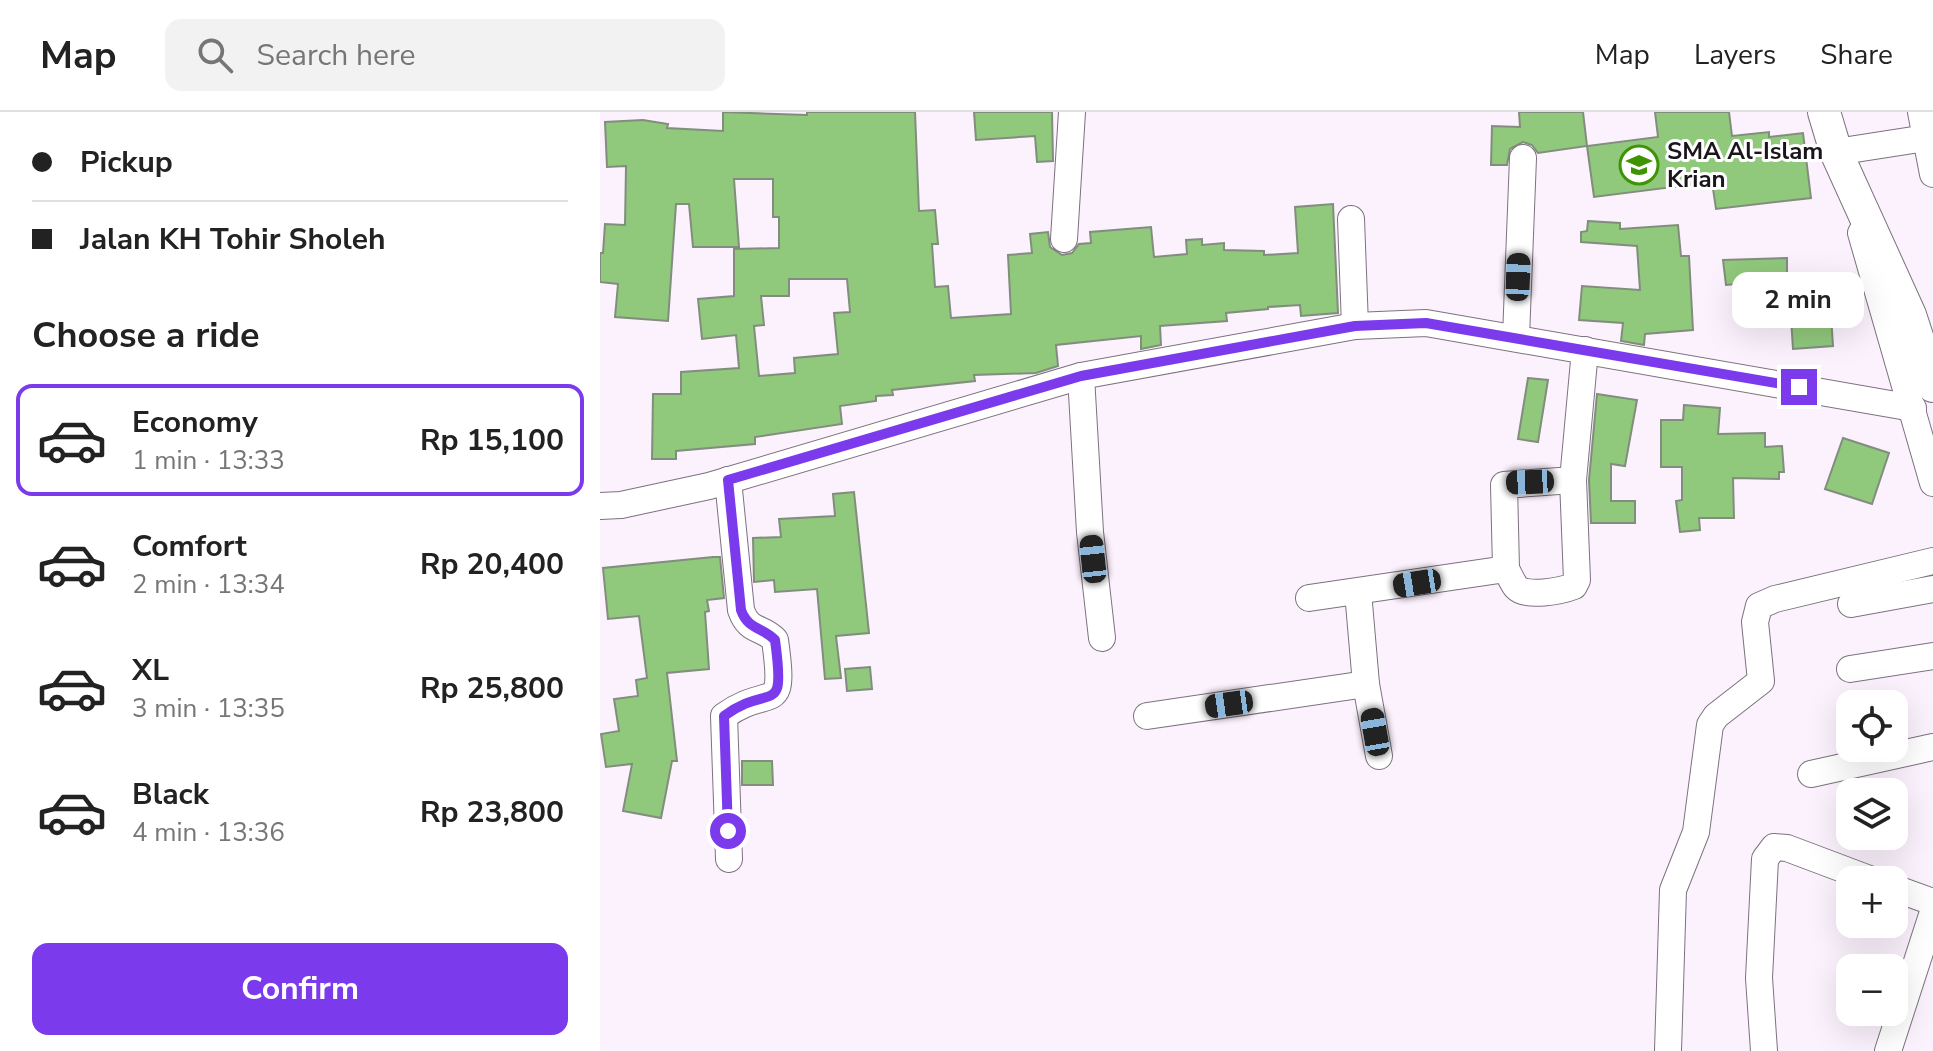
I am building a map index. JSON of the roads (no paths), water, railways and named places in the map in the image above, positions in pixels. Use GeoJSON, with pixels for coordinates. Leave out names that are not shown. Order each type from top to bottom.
{"type":"FeatureCollection","features":[{"type":"Feature","properties":{"kind":"main road"},"geometry":{"type":"LineString","coordinates":[[1824,112],[1910,315],[1923,397]]}},
{"type":"Feature","properties":{"kind":"street"},"geometry":{"type":"LineString","coordinates":[[1064,239],[1072,112]]}},
{"type":"Feature","properties":{"kind":"street"},"geometry":{"type":"LineString","coordinates":[[1921,112],[1919,139],[1933,174]]}},
{"type":"Feature","properties":{"kind":"street"},"geometry":{"type":"LineString","coordinates":[[1842,151],[1919,139]]}},
{"type":"Feature","properties":{"kind":"street"},"geometry":{"type":"LineString","coordinates":[[1516,337],[1523,158]]}},
{"type":"Feature","properties":{"kind":"street"},"geometry":{"type":"LineString","coordinates":[[1351,219],[1355,326]]}},
{"type":"Feature","properties":{"kind":"street"},"geometry":{"type":"LineString","coordinates":[[600,506],[621,505],[728,480],[1081,376],[1355,326],[1426,323],[1585,350],[1923,397],[1933,483]]}},
{"type":"Feature","properties":{"kind":"street"},"geometry":{"type":"LineString","coordinates":[[1573,480],[1504,485],[1506,569],[1516,588],[1524,592],[1565,590],[1574,586],[1577,580],[1573,480],[1585,350]]}},
{"type":"Feature","properties":{"kind":"street"},"geometry":{"type":"LineString","coordinates":[[1081,376],[1090,532],[1102,638]]}},
{"type":"Feature","properties":{"kind":"street"},"geometry":{"type":"LineString","coordinates":[[728,480],[741,610],[752,628],[775,640],[781,683],[774,694],[724,716],[729,859]]}},
{"type":"Feature","properties":{"kind":"street"},"geometry":{"type":"LineString","coordinates":[[1668,1051],[1673,890],[1697,824],[1710,725],[1716,716],[1761,681],[1755,622],[1759,606],[1775,599],[1933,561]]}},
{"type":"Feature","properties":{"kind":"street"},"geometry":{"type":"LineString","coordinates":[[1309,598],[1506,569]]}},
{"type":"Feature","properties":{"kind":"street"},"geometry":{"type":"LineString","coordinates":[[1851,604],[1933,589]]}},
{"type":"Feature","properties":{"kind":"street"},"geometry":{"type":"LineString","coordinates":[[1358,592],[1366,684],[1379,756]]}},
{"type":"Feature","properties":{"kind":"street"},"geometry":{"type":"LineString","coordinates":[[1850,669],[1933,656]]}},
{"type":"Feature","properties":{"kind":"street"},"geometry":{"type":"LineString","coordinates":[[1147,716],[1366,684]]}},
{"type":"Feature","properties":{"kind":"street"},"geometry":{"type":"LineString","coordinates":[[1811,774],[1933,747]]}},
{"type":"Feature","properties":{"kind":"street"},"geometry":{"type":"LineString","coordinates":[[1764,1051],[1759,978],[1765,859],[1774,847],[1787,848],[1836,866]]}},
{"type":"Feature","properties":{"kind":"street"},"geometry":{"type":"LineString","coordinates":[[1908,893],[1933,902]]}},
{"type":"Feature","properties":{"kind":"street"},"geometry":{"type":"LineString","coordinates":[[1888,1051],[1922,980],[1933,912]]}},
{"type":"Feature","properties":{"kind":"place","name":"SMA Al-Islam Krian"},"geometry":{"type":"Point","coordinates":[1639,165]}}]}
